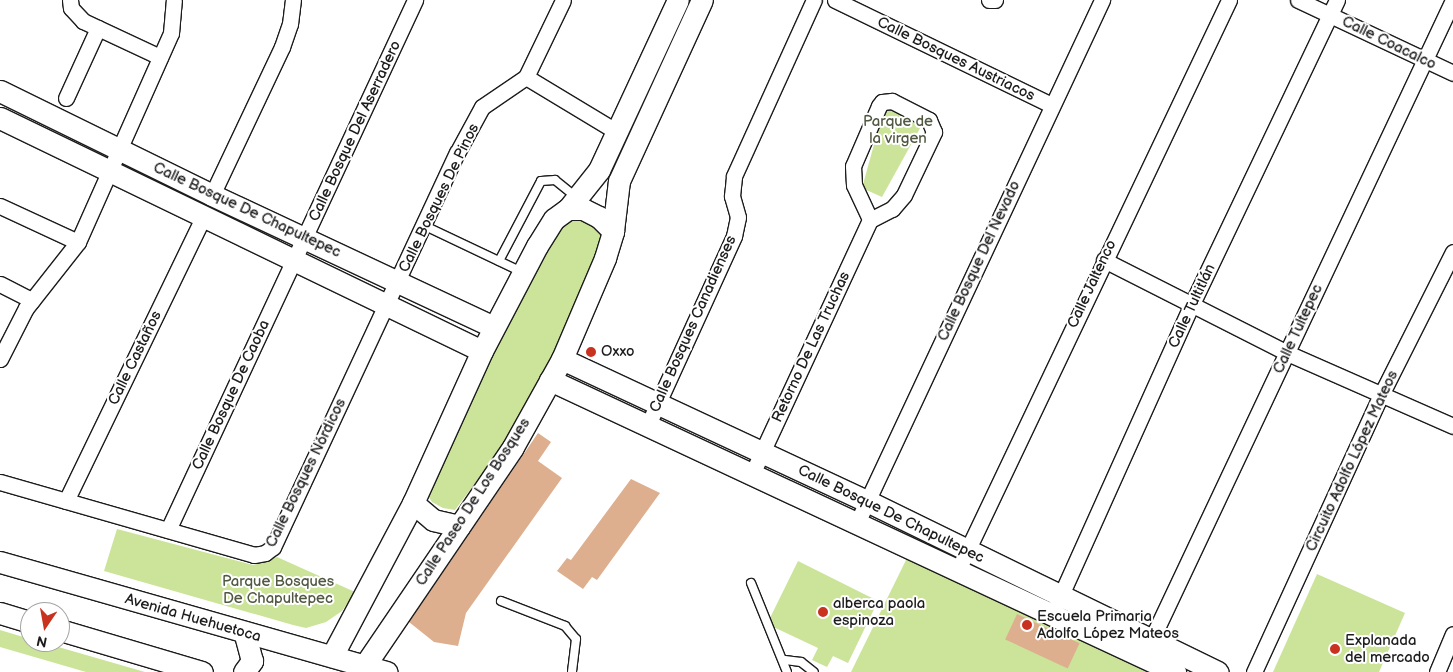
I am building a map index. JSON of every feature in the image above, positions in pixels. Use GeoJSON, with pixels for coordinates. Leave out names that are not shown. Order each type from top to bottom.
{"type":"FeatureCollection","features":[{"type":"Feature","properties":{"kind":"street"},"geometry":{"type":"LineString","coordinates":[[0,359],[32,300],[78,242],[171,33],[174,0]]}},
{"type":"Feature","properties":{"kind":"street"},"geometry":{"type":"LineString","coordinates":[[212,195],[282,47],[290,24],[293,0]]}},
{"type":"Feature","properties":{"kind":"street","name":"Calle Bosques De Pinos"},"geometry":{"type":"LineString","coordinates":[[386,305],[482,108],[526,77],[563,0]]}},
{"type":"Feature","properties":{"kind":"street"},"geometry":{"type":"LineString","coordinates":[[332,656],[413,503],[494,327],[554,219],[572,203],[599,170],[678,0]]}},
{"type":"Feature","properties":{"kind":"street","name":"Calle Paseo De Los Bosques"},"geometry":{"type":"LineString","coordinates":[[365,665],[513,447],[562,359],[613,231],[620,181],[702,0]]}},
{"type":"Feature","properties":{"kind":"street","name":"Calle Bosques Canadienses"},"geometry":{"type":"LineString","coordinates":[[648,425],[734,236],[738,217],[732,196],[734,176],[814,0]]}},
{"type":"Feature","properties":{"kind":"street","name":"Calle Bosques Austriacos"},"geometry":{"type":"LineString","coordinates":[[835,0],[1051,105]]}},
{"type":"Feature","properties":{"kind":"street"},"geometry":{"type":"LineString","coordinates":[[989,0],[995,0]]}},
{"type":"Feature","properties":{"kind":"street","name":"Calle Bosque Del Nevado"},"geometry":{"type":"LineString","coordinates":[[857,522],[1051,105],[1102,0]]}},
{"type":"Feature","properties":{"kind":"street","name":"Calle Jaltenco"},"geometry":{"type":"LineString","coordinates":[[958,570],[1229,0]]}},
{"type":"Feature","properties":{"kind":"street","name":"Calle Coacalco"},"geometry":{"type":"LineString","coordinates":[[1298,0],[1453,73]]}},
{"type":"Feature","properties":{"kind":"street","name":"Calle Tultitlán"},"geometry":{"type":"LineString","coordinates":[[1052,614],[1062,596],[1191,306],[1337,0]]}},
{"type":"Feature","properties":{"kind":"street","name":"Calle Tultepec"},"geometry":{"type":"LineString","coordinates":[[1147,649],[1453,0]]}},
{"type":"Feature","properties":{"kind":"street","name":"Calle Bosque Del Aserradero"},"geometry":{"type":"LineString","coordinates":[[294,260],[418,1]]}},
{"type":"Feature","properties":{"kind":"street"},"geometry":{"type":"LineString","coordinates":[[70,4],[82,21],[160,57]]}},
{"type":"Feature","properties":{"kind":"street"},"geometry":{"type":"LineString","coordinates":[[66,98],[98,28]]}},
{"type":"Feature","properties":{"kind":"street"},"geometry":{"type":"LineString","coordinates":[[526,77],[617,132]]}},
{"type":"Feature","properties":{"kind":"street","name":"Calle Bosque De Chapultepec"},"geometry":{"type":"LineString","coordinates":[[0,91],[212,195],[305,236],[494,327]]}},
{"type":"Feature","properties":{"kind":"street"},"geometry":{"type":"LineString","coordinates":[[892,101],[929,120],[934,132],[904,195],[892,210],[870,220],[854,185],[853,166],[879,106],[892,101]]}},
{"type":"Feature","properties":{"kind":"street","name":"Calle Bosque De Chapultepec"},"geometry":{"type":"LineString","coordinates":[[0,118],[482,351]]}},
{"type":"Feature","properties":{"kind":"street"},"geometry":{"type":"LineString","coordinates":[[572,203],[599,217],[613,231]]}},
{"type":"Feature","properties":{"kind":"street"},"geometry":{"type":"LineString","coordinates":[[0,206],[78,242]]}},
{"type":"Feature","properties":{"kind":"street","name":"Calle Castaños"},"geometry":{"type":"LineString","coordinates":[[66,501],[204,215]]}},
{"type":"Feature","properties":{"kind":"street","name":"Retorno De Las Truchas"},"geometry":{"type":"LineString","coordinates":[[752,474],[870,220]]}},
{"type":"Feature","properties":{"kind":"street","name":"Circuito Adolfo López Mateos"},"geometry":{"type":"LineString","coordinates":[[1254,672],[1381,395],[1453,252]]}},
{"type":"Feature","properties":{"kind":"street","name":"Calle Bosque De Caoba"},"geometry":{"type":"LineString","coordinates":[[168,530],[294,260]]}},
{"type":"Feature","properties":{"kind":"street"},"geometry":{"type":"LineString","coordinates":[[1104,260],[1191,306],[1287,353],[1453,426]]}},
{"type":"Feature","properties":{"kind":"street"},"geometry":{"type":"LineString","coordinates":[[0,284],[32,300]]}},
{"type":"Feature","properties":{"kind":"street","name":"Calle Bosques Nórdicos"},"geometry":{"type":"LineString","coordinates":[[0,482],[254,555],[265,553],[273,546],[386,305]]}},
{"type":"Feature","properties":{"kind":"street","name":"Calle Bosque De Chapultepec"},"geometry":{"type":"LineString","coordinates":[[562,359],[868,501],[1062,596],[1147,649],[1175,672]]}},
{"type":"Feature","properties":{"kind":"street","name":"Calle Bosque De Chapultepec"},"geometry":{"type":"LineString","coordinates":[[550,380],[1052,614],[1147,649],[1218,672]]}},
{"type":"Feature","properties":{"kind":"street"},"geometry":{"type":"LineString","coordinates":[[413,503],[433,520],[459,526]]}},
{"type":"Feature","properties":{"kind":"street","name":"Avenida Huehuetoca"},"geometry":{"type":"LineString","coordinates":[[0,562],[387,672]]}},
{"type":"Feature","properties":{"kind":"street"},"geometry":{"type":"LineString","coordinates":[[0,613],[20,619]]}},
{"type":"Feature","properties":{"kind":"street"},"geometry":{"type":"LineString","coordinates":[[244,632],[252,661],[244,672]]}},
{"type":"Feature","properties":{"kind":"street"},"geometry":{"type":"LineString","coordinates":[[70,633],[202,672]]}},
{"type":"Feature","properties":{"kind":"street"},"geometry":{"type":"LineString","coordinates":[[1437,672],[1453,634]]}},
{"type":"Feature","properties":{"kind":"lane"},"geometry":{"type":"LineString","coordinates":[[498,261],[541,181],[555,180],[572,203]]}},
{"type":"Feature","properties":{"kind":"lane"},"geometry":{"type":"LineString","coordinates":[[424,226],[525,273]]}},
{"type":"Feature","properties":{"kind":"lane"},"geometry":{"type":"LineString","coordinates":[[751,582],[770,635],[785,660],[787,672]]}},
{"type":"Feature","properties":{"kind":"lane"},"geometry":{"type":"LineString","coordinates":[[501,601],[565,626],[576,639],[572,672]]}},
{"type":"Feature","properties":{"kind":"lane"},"geometry":{"type":"LineString","coordinates":[[785,660],[801,662],[814,672]]}},
{"type":"Feature","properties":{"kind":"green space","name":"Parque de la virgen"},"geometry":{"type":"Polygon","coordinates":[[[886,101],[924,121],[882,197],[862,188],[886,101]]]}},
{"type":"Feature","properties":{"kind":"green space"},"geometry":{"type":"Polygon","coordinates":[[[579,215],[613,241],[506,442],[455,510],[443,508],[432,502],[423,488],[562,218],[579,215]]]}},
{"type":"Feature","properties":{"kind":"green space","name":"Parque Bosques De Chapultepec"},"geometry":{"type":"Polygon","coordinates":[[[117,529],[253,565],[277,557],[355,592],[342,611],[326,622],[306,628],[293,625],[104,571],[117,529]]]}},
{"type":"Feature","properties":{"kind":"green space"},"geometry":{"type":"Polygon","coordinates":[[[907,558],[1165,672],[851,672],[907,558]]]}},
{"type":"Feature","properties":{"kind":"green space","name":"alberca paola espinoza"},"geometry":{"type":"Polygon","coordinates":[[[798,561],[878,601],[848,663],[833,656],[827,667],[812,660],[818,648],[767,624],[798,561]]]}},
{"type":"Feature","properties":{"kind":"green space"},"geometry":{"type":"Polygon","coordinates":[[[1317,574],[1405,613],[1379,672],[1273,672],[1317,574]]]}},
{"type":"Feature","properties":{"kind":"green space"},"geometry":{"type":"Polygon","coordinates":[[[0,630],[20,636],[20,652],[70,652],[70,650],[145,672],[86,672],[0,647],[0,630]]]}},
{"type":"Feature","properties":{"kind":"building"},"geometry":{"type":"Polygon","coordinates":[[[538,433],[551,442],[538,461],[562,478],[466,613],[458,646],[434,642],[409,622],[538,433]]]}},
{"type":"Feature","properties":{"kind":"building"},"geometry":{"type":"Polygon","coordinates":[[[631,479],[660,493],[597,580],[592,577],[583,589],[557,571],[567,558],[571,560],[631,479]]]}},
{"type":"Feature","properties":{"kind":"building"},"geometry":{"type":"Polygon","coordinates":[[[1017,614],[1080,643],[1068,669],[1005,639],[1017,614]]]}},
{"type":"Feature","properties":{"kind":"place","name":"Oxxo"},"geometry":{"type":"Point","coordinates":[591,352]}},
{"type":"Feature","properties":{"kind":"place","name":"alberca paola espinoza"},"geometry":{"type":"Point","coordinates":[823,612]}},
{"type":"Feature","properties":{"kind":"place","name":"Escuela Primaria Adolfo López Mateos"},"geometry":{"type":"Point","coordinates":[1027,625]}},
{"type":"Feature","properties":{"kind":"place","name":"Explanada del mercado"},"geometry":{"type":"Point","coordinates":[1335,649]}}]}
